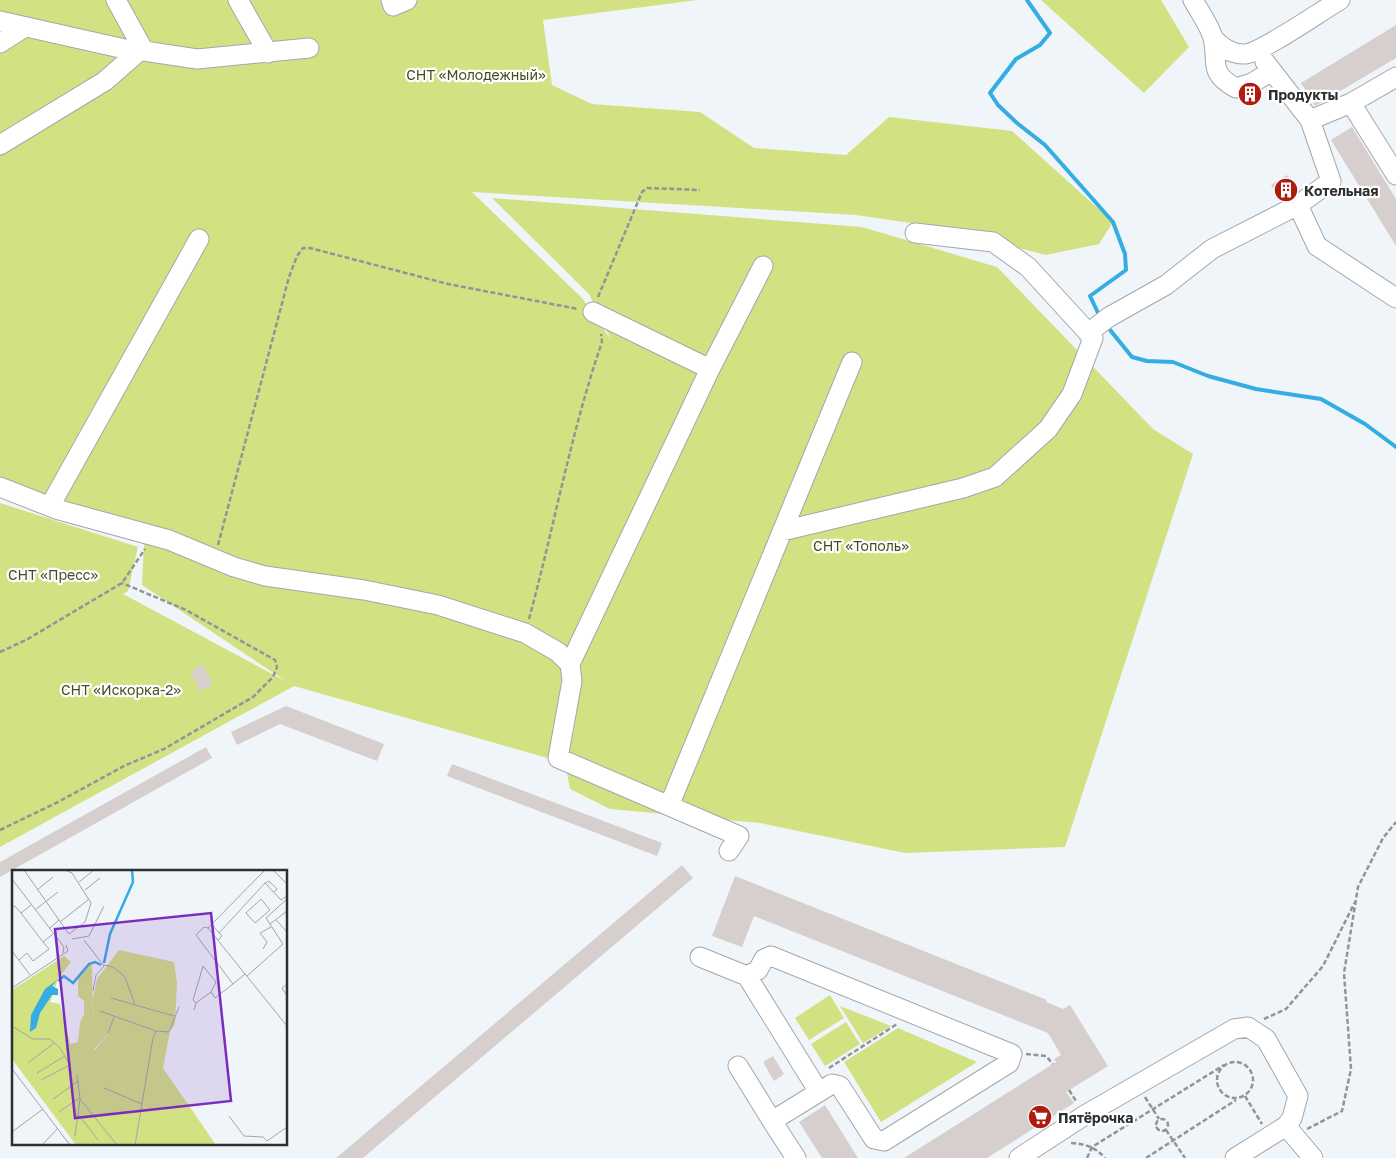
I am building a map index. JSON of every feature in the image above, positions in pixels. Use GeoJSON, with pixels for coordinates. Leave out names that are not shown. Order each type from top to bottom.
{"type":"FeatureCollection","features":[{"type":"Feature","properties":{"kind":"street"},"geometry":{"type":"LineString","coordinates":[[116,0],[141,52]]}},
{"type":"Feature","properties":{"kind":"street"},"geometry":{"type":"LineString","coordinates":[[238,0],[268,53]]}},
{"type":"Feature","properties":{"kind":"street"},"geometry":{"type":"LineString","coordinates":[[391,0],[393,6],[407,0]]}},
{"type":"Feature","properties":{"kind":"street"},"geometry":{"type":"LineString","coordinates":[[1193,0],[1213,38],[1223,48],[1235,53],[1256,51],[1340,0]]}},
{"type":"Feature","properties":{"kind":"street"},"geometry":{"type":"LineString","coordinates":[[0,21],[141,52],[197,59],[309,48]]}},
{"type":"Feature","properties":{"kind":"street"},"geometry":{"type":"LineString","coordinates":[[0,42],[25,27]]}},
{"type":"Feature","properties":{"kind":"street"},"geometry":{"type":"LineString","coordinates":[[1213,38],[1214,62],[1223,81],[1236,88],[1252,83],[1272,71]]}},
{"type":"Feature","properties":{"kind":"street"},"geometry":{"type":"LineString","coordinates":[[782,531],[962,488],[995,476],[1048,430],[1072,394],[1098,326],[1166,284],[1212,249],[1298,204],[1331,181],[1310,120],[1256,51]]}},
{"type":"Feature","properties":{"kind":"street"},"geometry":{"type":"LineString","coordinates":[[0,145],[104,81],[141,52]]}},
{"type":"Feature","properties":{"kind":"street"},"geometry":{"type":"LineString","coordinates":[[1310,120],[1351,103],[1396,77]]}},
{"type":"Feature","properties":{"kind":"street"},"geometry":{"type":"LineString","coordinates":[[1351,103],[1396,175]]}},
{"type":"Feature","properties":{"kind":"street"},"geometry":{"type":"LineString","coordinates":[[1298,204],[1317,246],[1396,298]]}},
{"type":"Feature","properties":{"kind":"street"},"geometry":{"type":"LineString","coordinates":[[915,233],[993,242],[1028,267],[1098,326]]}},
{"type":"Feature","properties":{"kind":"street"},"geometry":{"type":"LineString","coordinates":[[50,506],[198,239]]}},
{"type":"Feature","properties":{"kind":"street"},"geometry":{"type":"LineString","coordinates":[[729,851],[739,836],[558,758],[572,681],[570,664],[710,369],[763,266]]}},
{"type":"Feature","properties":{"kind":"street"},"geometry":{"type":"LineString","coordinates":[[593,312],[710,369]]}},
{"type":"Feature","properties":{"kind":"street"},"geometry":{"type":"LineString","coordinates":[[669,806],[852,362]]}},
{"type":"Feature","properties":{"kind":"street"},"geometry":{"type":"LineString","coordinates":[[0,487],[50,506],[154,536],[265,576],[364,590],[438,605],[525,632],[558,652],[570,664]]}},
{"type":"Feature","properties":{"kind":"street"},"geometry":{"type":"LineString","coordinates":[[747,976],[758,970],[767,956],[771,956],[1012,1054],[1009,1063],[884,1141],[874,1139],[840,1086],[832,1084],[815,1086],[772,1121]]}},
{"type":"Feature","properties":{"kind":"street"},"geometry":{"type":"LineString","coordinates":[[700,958],[747,976],[815,1086]]}},
{"type":"Feature","properties":{"kind":"street"},"geometry":{"type":"LineString","coordinates":[[1019,1158],[1085,1115],[1238,1027],[1248,1027],[1266,1039],[1298,1096],[1297,1108],[1292,1118],[1290,1131],[1308,1156]]}},
{"type":"Feature","properties":{"kind":"street"},"geometry":{"type":"LineString","coordinates":[[738,1066],[796,1158]]}},
{"type":"Feature","properties":{"kind":"street"},"geometry":{"type":"LineString","coordinates":[[1235,1158],[1270,1136],[1290,1131]]}},
{"type":"Feature","properties":{"kind":"path"},"geometry":{"type":"LineString","coordinates":[[593,312],[642,192],[647,188],[658,187],[700,190]]}},
{"type":"Feature","properties":{"kind":"path"},"geometry":{"type":"LineString","coordinates":[[215,559],[289,277],[297,256],[303,248],[310,248],[448,284],[593,312],[600,324],[602,342],[586,390],[552,536],[525,632]]}},
{"type":"Feature","properties":{"kind":"path"},"geometry":{"type":"LineString","coordinates":[[0,652],[26,640],[122,583],[154,536]]}},
{"type":"Feature","properties":{"kind":"path"},"geometry":{"type":"LineString","coordinates":[[0,830],[58,802],[124,766],[164,749],[253,697],[273,677],[276,667],[275,660],[186,610],[122,583]]}},
{"type":"Feature","properties":{"kind":"path"},"geometry":{"type":"LineString","coordinates":[[1290,1131],[1342,1111],[1351,1069],[1344,973],[1358,887],[1383,838],[1396,822]]}},
{"type":"Feature","properties":{"kind":"path"},"geometry":{"type":"LineString","coordinates":[[1259,1021],[1286,1009],[1323,966],[1356,898]]}},
{"type":"Feature","properties":{"kind":"path"},"geometry":{"type":"LineString","coordinates":[[815,1086],[896,1026],[905,1009]]}},
{"type":"Feature","properties":{"kind":"path"},"geometry":{"type":"LineString","coordinates":[[1012,1054],[1046,1056],[1053,1064]]}},
{"type":"Feature","properties":{"kind":"path"},"geometry":{"type":"LineString","coordinates":[[1087,1158],[1092,1147],[1224,1066],[1236,1062],[1242,1063],[1251,1071],[1252,1089],[1245,1096],[1237,1099],[1146,1158]]}},
{"type":"Feature","properties":{"kind":"path"},"geometry":{"type":"LineString","coordinates":[[1224,1066],[1217,1075],[1218,1087],[1226,1096],[1237,1099]]}},
{"type":"Feature","properties":{"kind":"path"},"geometry":{"type":"LineString","coordinates":[[1138,1085],[1159,1119],[1168,1122],[1166,1130]]}},
{"type":"Feature","properties":{"kind":"path"},"geometry":{"type":"LineString","coordinates":[[1245,1096],[1270,1136]]}},
{"type":"Feature","properties":{"kind":"path"},"geometry":{"type":"LineString","coordinates":[[1159,1119],[1157,1128],[1166,1130],[1185,1158]]}},
{"type":"Feature","properties":{"kind":"path"},"geometry":{"type":"LineString","coordinates":[[1065,1144],[1084,1144],[1092,1147],[1105,1158]]}},
{"type":"Feature","properties":{"kind":"green space"},"geometry":{"type":"Polygon","coordinates":[[[0,0],[697,0],[543,20],[552,85],[592,104],[700,112],[754,148],[846,155],[889,117],[1012,131],[1113,222],[1099,244],[1046,255],[938,227],[856,215],[472,192],[583,299],[611,340],[589,294],[492,198],[862,227],[997,267],[1153,429],[1193,454],[1065,847],[905,853],[760,823],[610,809],[570,789],[565,763],[294,686],[0,847],[0,503],[138,547],[128,591],[123,594],[287,682],[142,585],[144,544],[0,496],[0,0]]]}},
{"type":"Feature","properties":{"kind":"green space"},"geometry":{"type":"Polygon","coordinates":[[[1041,0],[1161,0],[1189,47],[1144,93],[1041,0]]]}},
{"type":"Feature","properties":{"kind":"green space"},"geometry":{"type":"Polygon","coordinates":[[[830,995],[844,1018],[809,1040],[795,1018],[830,995]]]}},
{"type":"Feature","properties":{"kind":"green space"},"geometry":{"type":"Polygon","coordinates":[[[840,1006],[891,1026],[863,1043],[840,1006]]]}},
{"type":"Feature","properties":{"kind":"green space"},"geometry":{"type":"Polygon","coordinates":[[[846,1022],[860,1044],[825,1066],[811,1044],[846,1022]]]}},
{"type":"Feature","properties":{"kind":"green space"},"geometry":{"type":"Polygon","coordinates":[[[898,1028],[977,1062],[881,1122],[844,1062],[898,1028]]]}},
{"type":"Feature","properties":{"kind":"building"},"geometry":{"type":"Polygon","coordinates":[[[1396,25],[1396,58],[1315,106],[1301,83],[1396,25]]]}},
{"type":"Feature","properties":{"kind":"building"},"geometry":{"type":"Polygon","coordinates":[[[1352,127],[1396,199],[1396,246],[1331,140],[1352,127]]]}},
{"type":"Feature","properties":{"kind":"building","name":"Котельная"},"geometry":{"type":"Polygon","coordinates":[[[1287,175],[1298,191],[1283,200],[1271,185],[1287,175]]]}},
{"type":"Feature","properties":{"kind":"building"},"geometry":{"type":"Polygon","coordinates":[[[203,665],[213,685],[200,691],[190,671],[203,665]]]}},
{"type":"Feature","properties":{"kind":"building"},"geometry":{"type":"Polygon","coordinates":[[[286,706],[384,744],[377,761],[280,724],[237,745],[231,732],[286,706]]]}},
{"type":"Feature","properties":{"kind":"building"},"geometry":{"type":"Polygon","coordinates":[[[206,747],[212,758],[0,877],[0,862],[206,747]]]}},
{"type":"Feature","properties":{"kind":"building"},"geometry":{"type":"Polygon","coordinates":[[[452,764],[662,843],[657,856],[447,776],[452,764]]]}},
{"type":"Feature","properties":{"kind":"building"},"geometry":{"type":"Polygon","coordinates":[[[682,865],[693,878],[363,1158],[336,1158],[682,865]]]}},
{"type":"Feature","properties":{"kind":"building"},"geometry":{"type":"Polygon","coordinates":[[[735,876],[1047,1000],[1046,1002],[1063,1009],[1070,1005],[1108,1066],[1066,1092],[1074,1103],[987,1158],[904,1158],[1056,1062],[1054,1059],[1061,1055],[1048,1033],[754,916],[742,947],[712,936],[735,876]]]}},
{"type":"Feature","properties":{"kind":"building"},"geometry":{"type":"Polygon","coordinates":[[[773,1056],[784,1074],[774,1081],[763,1062],[773,1056]]]}},
{"type":"Feature","properties":{"kind":"building"},"geometry":{"type":"Polygon","coordinates":[[[825,1105],[858,1158],[822,1158],[799,1122],[825,1105]]]}},
{"type":"Feature","properties":{"kind":"waterway"},"geometry":{"type":"LineString","coordinates":[[1027,0],[1050,33],[1040,45],[1016,59],[990,93],[998,105],[1017,123],[1045,145],[1113,222],[1125,254],[1126,270],[1090,296],[1100,317]]}},
{"type":"Feature","properties":{"kind":"waterway"},"geometry":{"type":"LineString","coordinates":[[1106,325],[1132,357],[1147,361],[1173,362],[1208,376],[1256,389],[1321,399],[1365,424],[1396,447]]}},
{"type":"Feature","properties":{"kind":"place","name":"Продукты"},"geometry":{"type":"Point","coordinates":[1250,94]}},
{"type":"Feature","properties":{"kind":"place","name":"Котельная"},"geometry":{"type":"Point","coordinates":[1286,190]}},
{"type":"Feature","properties":{"kind":"place","name":"Пятёрочка"},"geometry":{"type":"Point","coordinates":[1040,1117]}},
{"type":"Feature","properties":{"kind":"park label","name":"СНТ «Молодежный»"},"geometry":{"type":"Point","coordinates":[476,74]}},
{"type":"Feature","properties":{"kind":"park label","name":"СНТ «Тополь»"},"geometry":{"type":"Point","coordinates":[861,545]}},
{"type":"Feature","properties":{"kind":"park label","name":"СНТ «Пресс»"},"geometry":{"type":"Point","coordinates":[53,574]}},
{"type":"Feature","properties":{"kind":"park label","name":"СНТ «Искорка-2»"},"geometry":{"type":"Point","coordinates":[121,689]}}]}
